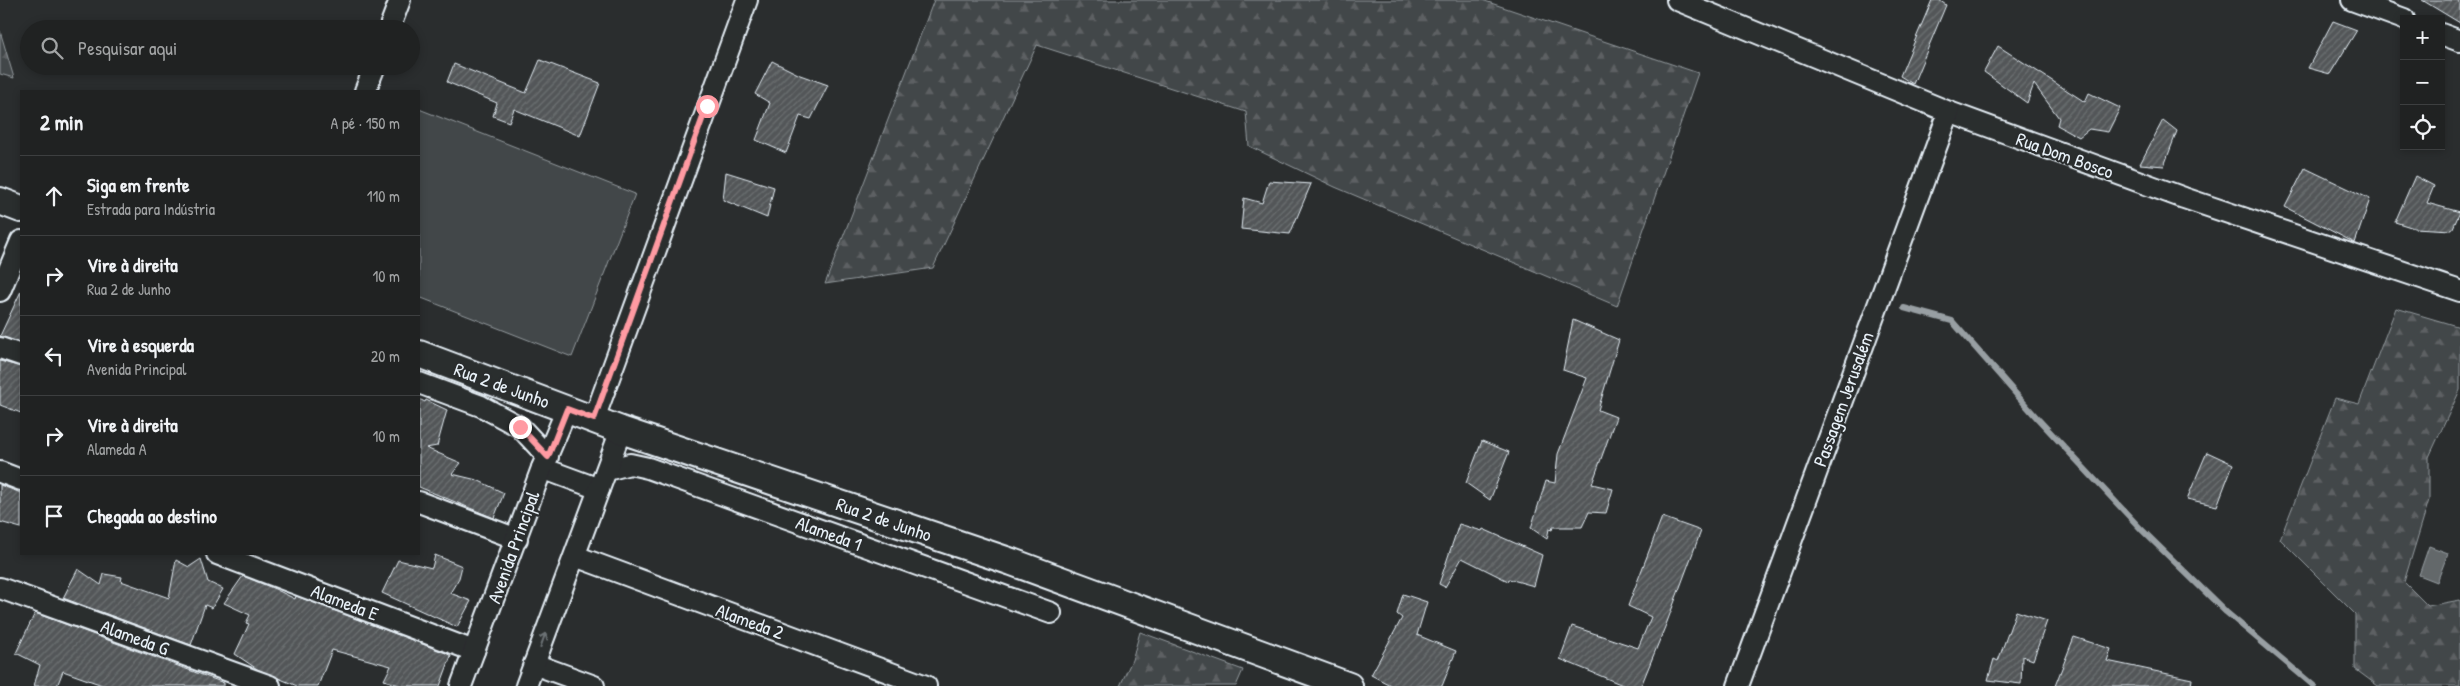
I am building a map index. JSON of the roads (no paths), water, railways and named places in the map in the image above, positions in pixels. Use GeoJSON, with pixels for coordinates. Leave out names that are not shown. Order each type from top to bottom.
{"type":"FeatureCollection","features":[{"type":"Feature","properties":{"kind":"street"},"geometry":{"type":"LineString","coordinates":[[392,20],[400,0]]}},
{"type":"Feature","properties":{"kind":"street","name":"Rua Dom Bosco"},"geometry":{"type":"LineString","coordinates":[[1677,0],[1949,112],[2184,198],[2459,288]]}},
{"type":"Feature","properties":{"kind":"street"},"geometry":{"type":"LineString","coordinates":[[2352,0],[2400,18]]}},
{"type":"Feature","properties":{"kind":"street"},"geometry":{"type":"LineString","coordinates":[[594,419],[745,5]]}},
{"type":"Feature","properties":{"kind":"street"},"geometry":{"type":"LineString","coordinates":[[2445,35],[2460,41]]}},
{"type":"Feature","properties":{"kind":"street"},"geometry":{"type":"LineString","coordinates":[[365,90],[371,75]]}},
{"type":"Feature","properties":{"kind":"street","name":"Passagem Jerusalém"},"geometry":{"type":"LineString","coordinates":[[1738,686],[1949,112]]}},
{"type":"Feature","properties":{"kind":"street"},"geometry":{"type":"LineString","coordinates":[[0,201],[20,209]]}},
{"type":"Feature","properties":{"kind":"street"},"geometry":{"type":"LineString","coordinates":[[0,291],[20,242]]}},
{"type":"Feature","properties":{"kind":"street"},"geometry":{"type":"LineString","coordinates":[[0,348],[20,355]]}},
{"type":"Feature","properties":{"kind":"street","name":"Rua 2 de Junho"},"geometry":{"type":"LineString","coordinates":[[420,354],[621,430],[1012,562],[1349,686]]}},
{"type":"Feature","properties":{"kind":"street"},"geometry":{"type":"LineString","coordinates":[[420,383],[481,406],[520,427],[545,463],[599,489]]}},
{"type":"Feature","properties":{"kind":"street","name":"Avenida Principal"},"geometry":{"type":"LineString","coordinates":[[461,686],[567,409]]}},
{"type":"Feature","properties":{"kind":"street"},"geometry":{"type":"LineString","coordinates":[[526,686],[621,430]]}},
{"type":"Feature","properties":{"kind":"street","name":"Alameda 1"},"geometry":{"type":"LineString","coordinates":[[607,470],[630,464],[648,468],[1051,613]]}},
{"type":"Feature","properties":{"kind":"street"},"geometry":{"type":"LineString","coordinates":[[0,472],[20,480]]}},
{"type":"Feature","properties":{"kind":"street"},"geometry":{"type":"LineString","coordinates":[[420,502],[517,539]]}},
{"type":"Feature","properties":{"kind":"street","name":"Alameda E"},"geometry":{"type":"LineString","coordinates":[[220,555],[474,651]]}},
{"type":"Feature","properties":{"kind":"street","name":"Alameda 2"},"geometry":{"type":"LineString","coordinates":[[574,556],[926,686]]}},
{"type":"Feature","properties":{"kind":"street","name":"Alameda G"},"geometry":{"type":"LineString","coordinates":[[0,588],[270,686]]}},
{"type":"Feature","properties":{"kind":"street"},"geometry":{"type":"LineString","coordinates":[[534,664],[594,686]]}},
{"type":"Feature","properties":{"kind":"waterway"},"geometry":{"type":"LineString","coordinates":[[1904,308],[1952,321],[2038,419],[2141,529],[2226,612],[2314,686]]}}]}
